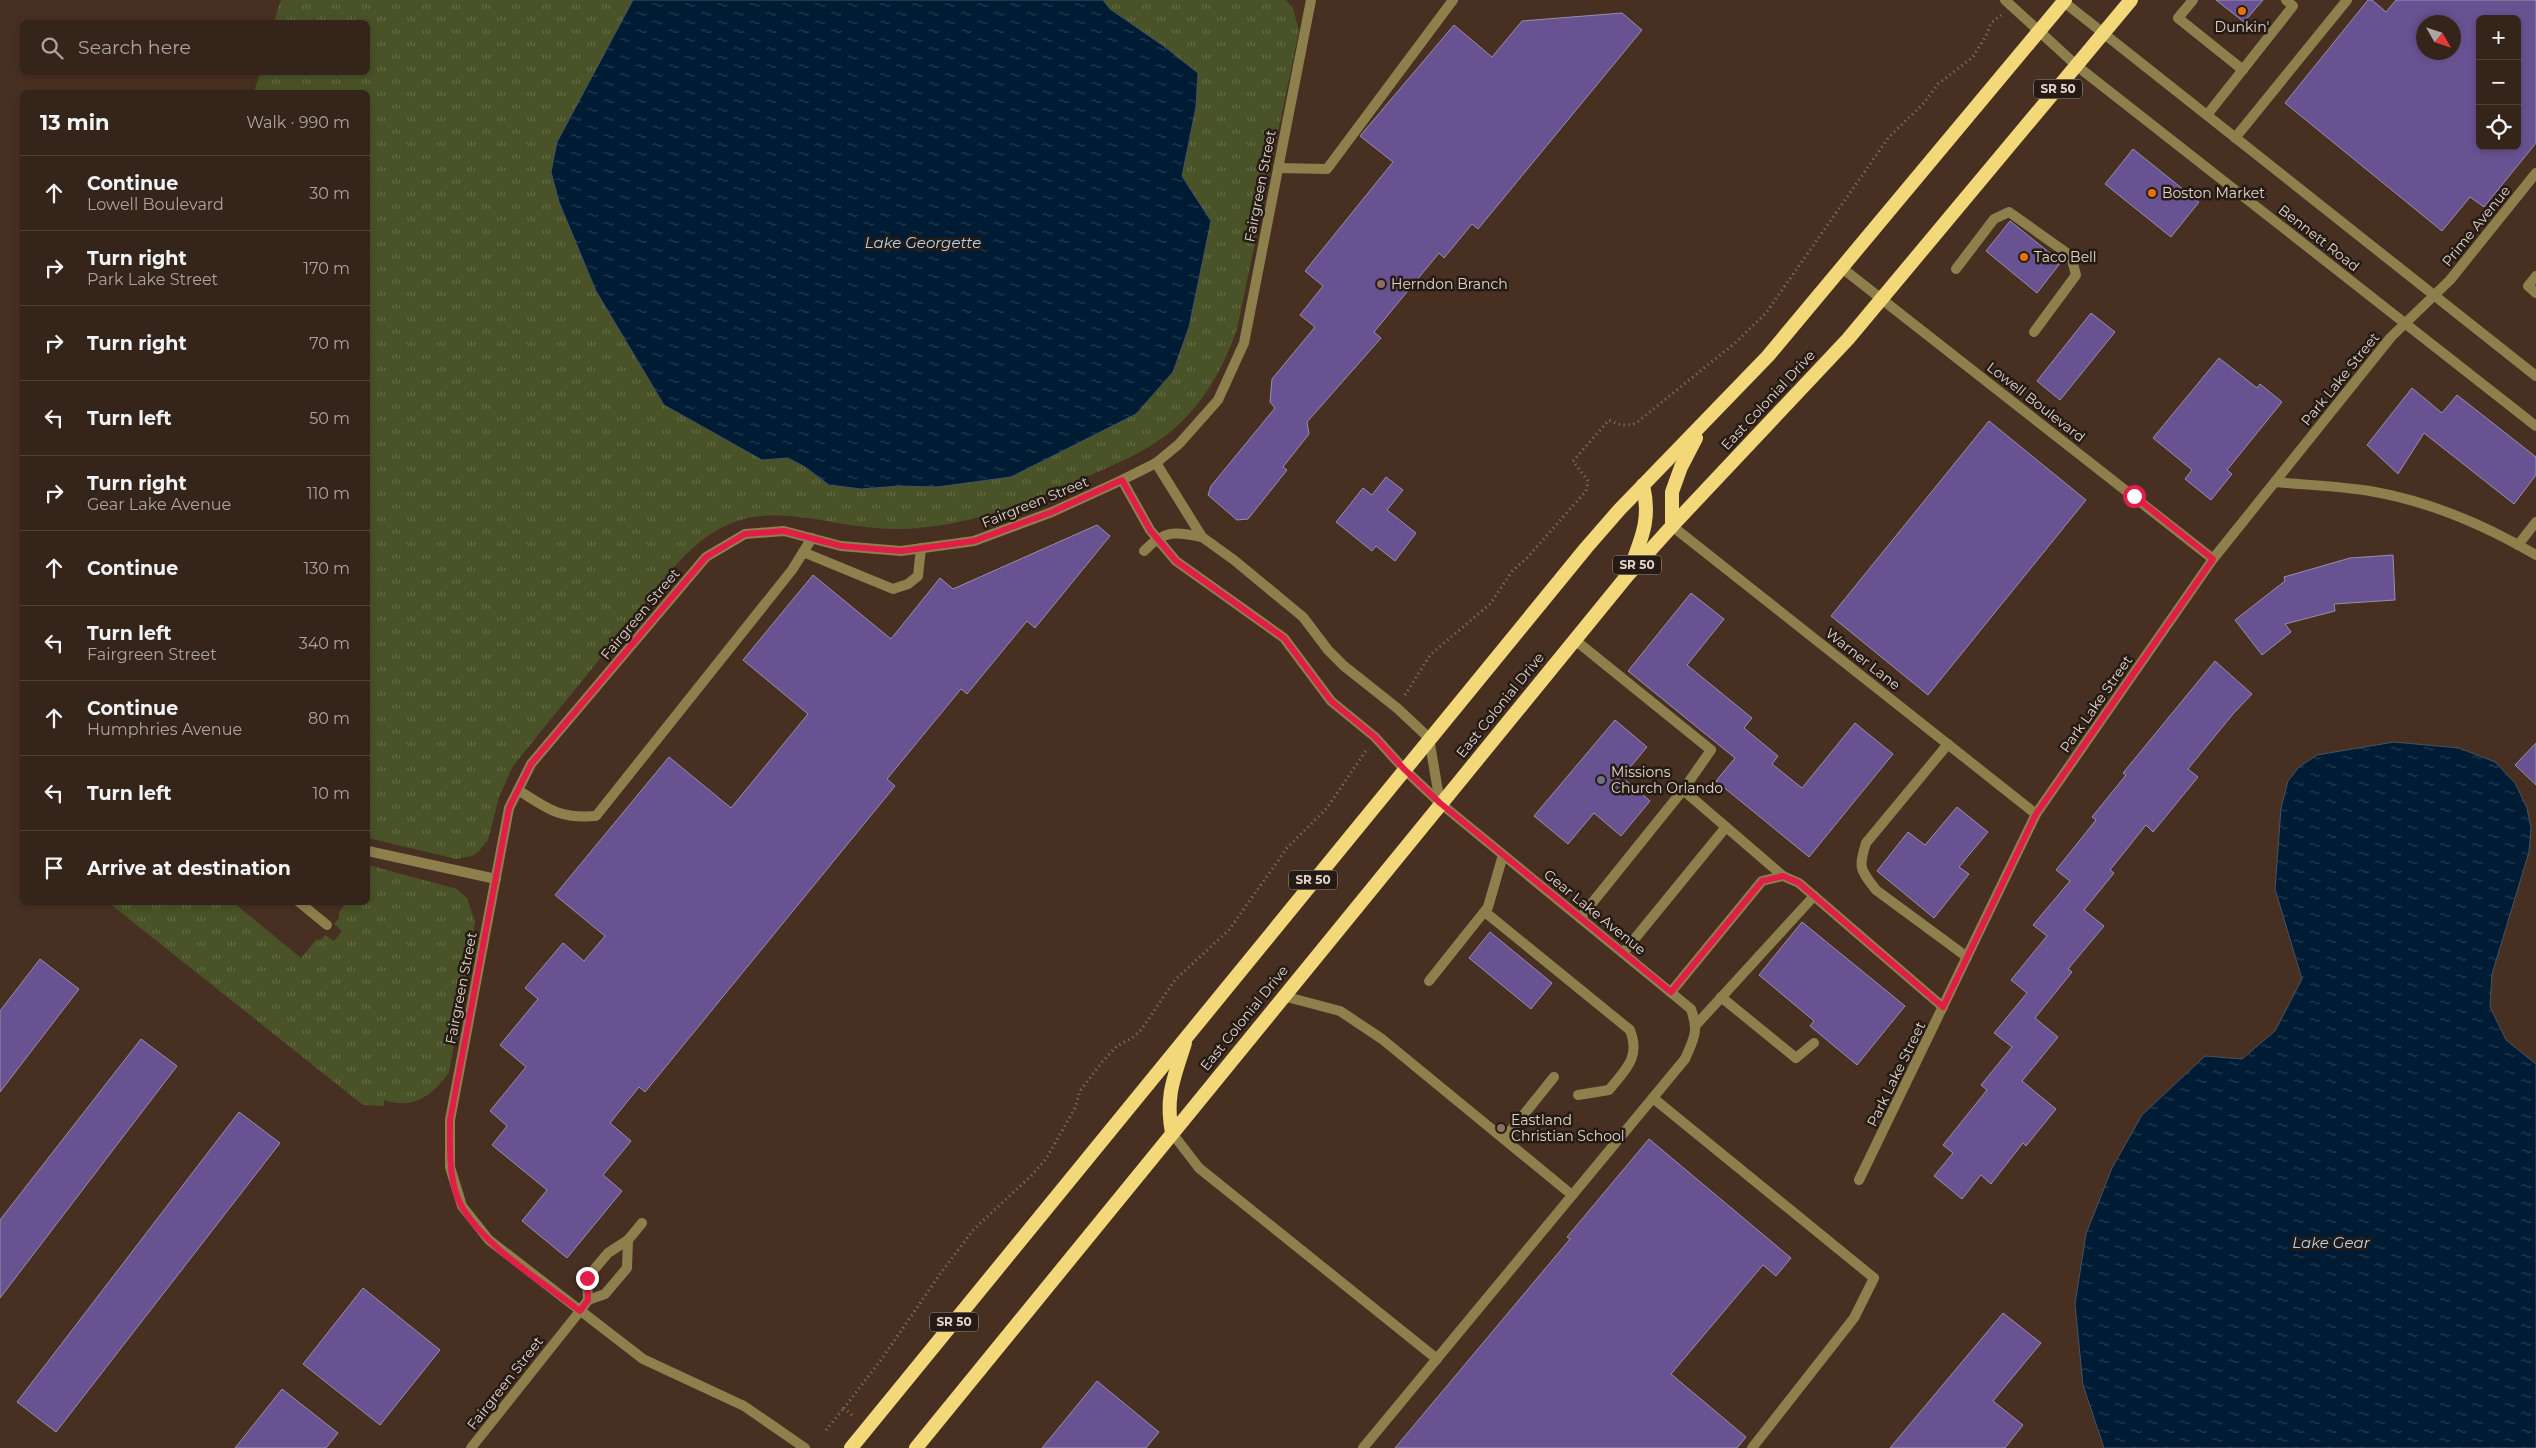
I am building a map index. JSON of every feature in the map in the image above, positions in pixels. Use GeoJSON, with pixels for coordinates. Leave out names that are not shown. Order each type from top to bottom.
{"type":"FeatureCollection","features":[{"type":"Feature","properties":{"kind":"highway","name":"East Colonial Drive"},"geometry":{"type":"LineString","coordinates":[[916,1448],[1627,576],[1848,340],[2131,0]]}},
{"type":"Feature","properties":{"kind":"highway","name":"SR 50"},"geometry":{"type":"LineString","coordinates":[[851,1448],[1586,548],[1643,485],[1768,356],[2064,1]]}},
{"type":"Feature","properties":{"kind":"highway"},"geometry":{"type":"LineString","coordinates":[[1672,526],[1672,492],[1681,467],[1704,424]]}},
{"type":"Feature","properties":{"kind":"highway"},"geometry":{"type":"LineString","coordinates":[[1627,576],[1646,525],[1648,504],[1643,485]]}},
{"type":"Feature","properties":{"kind":"highway"},"geometry":{"type":"LineString","coordinates":[[1172,1134],[1167,1111],[1170,1090],[1188,1035]]}},
{"type":"Feature","properties":{"kind":"street","name":"Fairgreen Street"},"geometry":{"type":"LineString","coordinates":[[805,1448],[744,1406],[643,1358],[489,1240],[462,1206],[450,1168],[450,1120],[509,808],[531,764],[706,557],[745,534],[784,531],[841,546],[901,551],[974,541],[1052,512],[1122,480],[1156,463],[1179,444],[1218,400],[1244,343],[1311,0]]}},
{"type":"Feature","properties":{"kind":"street"},"geometry":{"type":"LineString","coordinates":[[1278,168],[1327,169],[1453,0]]}},
{"type":"Feature","properties":{"kind":"street","name":"Bennett Road"},"geometry":{"type":"LineString","coordinates":[[2005,0],[2077,66],[2536,426]]}},
{"type":"Feature","properties":{"kind":"street"},"geometry":{"type":"LineString","coordinates":[[2193,0],[2178,18],[2242,70]]}},
{"type":"Feature","properties":{"kind":"street"},"geometry":{"type":"LineString","coordinates":[[2206,115],[2293,6],[2286,0]]}},
{"type":"Feature","properties":{"kind":"street"},"geometry":{"type":"LineString","coordinates":[[2236,138],[2347,0]]}},
{"type":"Feature","properties":{"kind":"street","name":"Bennett Road"},"geometry":{"type":"LineString","coordinates":[[2064,1],[2103,35],[2536,376]]}},
{"type":"Feature","properties":{"kind":"street","name":"Prime Avenue"},"geometry":{"type":"LineString","coordinates":[[2435,295],[2450,280],[2536,173]]}},
{"type":"Feature","properties":{"kind":"street"},"geometry":{"type":"LineString","coordinates":[[1956,269],[1994,219],[2009,212],[2071,256],[2076,275],[2034,332]]}},
{"type":"Feature","properties":{"kind":"street","name":"Lowell Boulevard"},"geometry":{"type":"LineString","coordinates":[[1842,268],[2213,559]]}},
{"type":"Feature","properties":{"kind":"street"},"geometry":{"type":"LineString","coordinates":[[2536,276],[2528,286],[2536,293]]}},
{"type":"Feature","properties":{"kind":"street","name":"Park Lake Street"},"geometry":{"type":"LineString","coordinates":[[1859,1180],[2036,814],[2213,559],[2391,337],[2435,295]]}},
{"type":"Feature","properties":{"kind":"street"},"geometry":{"type":"LineString","coordinates":[[1156,463],[1202,537],[1234,560],[1304,618],[1328,650],[1344,666],[1398,708],[1429,738],[1440,803]]}},
{"type":"Feature","properties":{"kind":"street","name":"Gear Lake Avenue"},"geometry":{"type":"LineString","coordinates":[[1122,480],[1157,538],[1176,561],[1284,638],[1331,701],[1375,737],[1404,769],[1440,803],[1691,1009],[1696,1025]]}},
{"type":"Feature","properties":{"kind":"street"},"geometry":{"type":"LineString","coordinates":[[2274,482],[2370,491],[2438,508],[2518,544],[2536,555]]}},
{"type":"Feature","properties":{"kind":"street"},"geometry":{"type":"LineString","coordinates":[[2518,544],[2536,522]]}},
{"type":"Feature","properties":{"kind":"street","name":"Warner Lane"},"geometry":{"type":"LineString","coordinates":[[1672,526],[2036,814]]}},
{"type":"Feature","properties":{"kind":"street"},"geometry":{"type":"LineString","coordinates":[[1144,551],[1157,538],[1178,532],[1202,537]]}},
{"type":"Feature","properties":{"kind":"street"},"geometry":{"type":"LineString","coordinates":[[518,790],[555,813],[575,818],[596,816],[792,570],[812,538]]}},
{"type":"Feature","properties":{"kind":"street"},"geometry":{"type":"LineString","coordinates":[[803,552],[893,589],[908,584],[918,576],[921,548]]}},
{"type":"Feature","properties":{"kind":"street"},"geometry":{"type":"LineString","coordinates":[[1575,640],[1711,750],[1683,790],[1580,918]]}},
{"type":"Feature","properties":{"kind":"street"},"geometry":{"type":"LineString","coordinates":[[1948,744],[1866,842],[1859,862],[1865,876],[1876,890],[1967,957]]}},
{"type":"Feature","properties":{"kind":"street"},"geometry":{"type":"LineString","coordinates":[[1683,790],[1783,876],[1799,883],[1943,1007]]}},
{"type":"Feature","properties":{"kind":"street"},"geometry":{"type":"LineString","coordinates":[[1623,953],[1726,827]]}},
{"type":"Feature","properties":{"kind":"street"},"geometry":{"type":"LineString","coordinates":[[370,851],[496,879]]}},
{"type":"Feature","properties":{"kind":"street"},"geometry":{"type":"LineString","coordinates":[[1429,981],[1488,907],[1503,855]]}},
{"type":"Feature","properties":{"kind":"street"},"geometry":{"type":"LineString","coordinates":[[1671,992],[1762,881],[1783,876]]}},
{"type":"Feature","properties":{"kind":"street"},"geometry":{"type":"LineString","coordinates":[[1363,1448],[1685,1059],[1696,1033],[1696,1025],[1814,896]]}},
{"type":"Feature","properties":{"kind":"street"},"geometry":{"type":"LineString","coordinates":[[303,905],[327,925]]}},
{"type":"Feature","properties":{"kind":"street"},"geometry":{"type":"LineString","coordinates":[[1485,912],[1630,1030],[1635,1043],[1632,1060],[1608,1090],[1578,1095]]}},
{"type":"Feature","properties":{"kind":"street"},"geometry":{"type":"LineString","coordinates":[[1283,996],[1340,1010],[1382,1039],[1572,1195]]}},
{"type":"Feature","properties":{"kind":"street"},"geometry":{"type":"LineString","coordinates":[[1721,997],[1796,1058],[1814,1043]]}},
{"type":"Feature","properties":{"kind":"street"},"geometry":{"type":"LineString","coordinates":[[1504,1140],[1554,1077]]}},
{"type":"Feature","properties":{"kind":"street"},"geometry":{"type":"LineString","coordinates":[[1653,1098],[1874,1278],[1854,1318],[1752,1448]]}},
{"type":"Feature","properties":{"kind":"street"},"geometry":{"type":"LineString","coordinates":[[1172,1134],[1199,1168],[1437,1359]]}},
{"type":"Feature","properties":{"kind":"street"},"geometry":{"type":"LineString","coordinates":[[628,1240],[627,1268],[605,1294],[588,1300],[587,1278],[608,1253],[628,1240],[642,1223]]}},
{"type":"Feature","properties":{"kind":"street","name":"Fairgreen Street"},"geometry":{"type":"LineString","coordinates":[[471,1448],[588,1300]]}},
{"type":"Feature","properties":{"kind":"path"},"geometry":{"type":"LineString","coordinates":[[826,1430],[844,1408]]}},
{"type":"Feature","properties":{"kind":"green space"},"geometry":{"type":"Polygon","coordinates":[[[281,0],[633,0],[626,14],[762,460],[787,458],[805,467],[829,485],[861,489],[899,486],[1211,221],[1182,176],[1196,107],[1198,74],[1165,47],[1110,9],[1103,0],[1286,0],[1293,8],[1299,31],[1237,329],[1214,381],[1198,404],[1178,425],[1144,450],[1118,463],[1036,498],[971,519],[948,524],[901,529],[868,527],[810,518],[756,517],[730,524],[703,539],[676,565],[513,766],[499,797],[488,840],[472,856],[456,859],[370,838],[370,90],[255,90],[259,75],[370,75],[370,20],[275,20],[281,0]]]}},
{"type":"Feature","properties":{"kind":"green space"},"geometry":{"type":"Polygon","coordinates":[[[370,866],[457,889],[467,898],[475,922],[449,1072],[436,1088],[421,1099],[404,1103],[384,1100],[384,1106],[363,1105],[112,905],[236,905],[301,958],[316,940],[322,939],[325,935],[334,941],[342,931],[334,924],[339,918],[339,912],[344,905],[370,905],[370,866]]]}},
{"type":"Feature","properties":{"kind":"water","name":"Lake Georgette"},"geometry":{"type":"Polygon","coordinates":[[[633,0],[1103,0],[1110,9],[1165,47],[1198,73],[1196,107],[1182,176],[1211,221],[1189,327],[1173,372],[1136,414],[1011,477],[937,487],[899,486],[861,489],[829,485],[805,467],[788,458],[762,460],[664,405],[596,291],[559,202],[551,172],[557,142],[633,0]]]}},
{"type":"Feature","properties":{"kind":"water","name":"Lake Gear"},"geometry":{"type":"Polygon","coordinates":[[[2394,742],[2459,748],[2495,762],[2515,783],[2527,808],[2531,828],[2529,852],[2492,974],[2490,1007],[2506,1040],[2536,1064],[2536,1448],[2104,1448],[2083,1385],[2075,1304],[2086,1234],[2112,1168],[2142,1115],[2205,1056],[2242,1059],[2275,1031],[2302,979],[2275,889],[2281,808],[2288,781],[2299,767],[2317,755],[2394,742]]]}},
{"type":"Feature","properties":{"kind":"building","name":"Dunkin'"},"geometry":{"type":"Polygon","coordinates":[[[2216,0],[2263,0],[2244,22],[2216,0]]]}},
{"type":"Feature","properties":{"kind":"building"},"geometry":{"type":"Polygon","coordinates":[[[2368,0],[2372,0],[2386,12],[2396,0],[2536,0],[2536,143],[2484,207],[2470,197],[2442,231],[2285,103],[2368,0]]]}},
{"type":"Feature","properties":{"kind":"building"},"geometry":{"type":"Polygon","coordinates":[[[1622,13],[1642,30],[1478,229],[1472,224],[1444,258],[1439,253],[1374,332],[1381,338],[1307,422],[1309,434],[1283,467],[1287,470],[1248,519],[1237,520],[1208,495],[1211,486],[1275,408],[1270,402],[1272,379],[1315,327],[1300,315],[1323,286],[1305,271],[1393,162],[1360,136],[1454,25],[1492,57],[1522,21],[1622,13]]]}},
{"type":"Feature","properties":{"kind":"building","name":"Boston Market"},"geometry":{"type":"Polygon","coordinates":[[[2133,149],[2199,202],[2171,237],[2105,184],[2133,149]]]}},
{"type":"Feature","properties":{"kind":"building","name":"Taco Bell"},"geometry":{"type":"Polygon","coordinates":[[[2010,221],[2061,262],[2037,293],[1986,251],[2010,221]]]}},
{"type":"Feature","properties":{"kind":"building"},"geometry":{"type":"Polygon","coordinates":[[[2091,313],[2115,332],[2060,400],[2037,381],[2091,313]]]}},
{"type":"Feature","properties":{"kind":"building"},"geometry":{"type":"Polygon","coordinates":[[[2219,358],[2257,388],[2260,384],[2282,402],[2227,470],[2232,474],[2211,500],[2185,479],[2192,470],[2153,438],[2219,358]]]}},
{"type":"Feature","properties":{"kind":"building"},"geometry":{"type":"Polygon","coordinates":[[[2412,388],[2442,413],[2457,395],[2536,457],[2536,475],[2514,504],[2424,433],[2398,474],[2367,445],[2412,388]]]}},
{"type":"Feature","properties":{"kind":"building"},"geometry":{"type":"Polygon","coordinates":[[[1989,421],[2086,500],[1928,695],[1831,616],[1989,421]]]}},
{"type":"Feature","properties":{"kind":"building"},"geometry":{"type":"Polygon","coordinates":[[[1386,477],[1403,490],[1387,510],[1416,533],[1395,561],[1376,546],[1372,551],[1336,522],[1363,488],[1372,495],[1386,477]]]}},
{"type":"Feature","properties":{"kind":"building"},"geometry":{"type":"Polygon","coordinates":[[[1097,525],[1110,536],[1035,628],[1027,621],[967,694],[961,689],[887,779],[895,786],[645,1092],[639,1087],[610,1123],[631,1141],[603,1175],[622,1191],[567,1258],[522,1221],[547,1190],[492,1145],[507,1126],[490,1111],[526,1067],[500,1045],[538,999],[525,988],[563,943],[584,961],[605,936],[555,895],[669,757],[731,808],[808,714],[743,660],[813,575],[891,639],[940,578],[953,589],[1097,525]]]}},
{"type":"Feature","properties":{"kind":"building"},"geometry":{"type":"Polygon","coordinates":[[[2393,555],[2395,600],[2334,604],[2335,611],[2285,624],[2291,632],[2262,655],[2235,620],[2285,581],[2284,577],[2350,558],[2393,555]]]}},
{"type":"Feature","properties":{"kind":"building"},"geometry":{"type":"Polygon","coordinates":[[[1691,593],[1724,619],[1687,665],[1752,718],[1744,728],[1778,756],[1772,764],[1802,788],[1855,723],[1893,754],[1809,857],[1716,781],[1735,758],[1628,671],[1691,593]]]}},
{"type":"Feature","properties":{"kind":"building"},"geometry":{"type":"Polygon","coordinates":[[[2215,661],[2252,694],[2188,769],[2198,777],[2153,832],[2146,825],[2110,870],[2114,873],[2084,910],[2104,926],[2068,969],[2072,972],[2035,1018],[2058,1037],[2022,1081],[2056,1109],[2026,1146],[2023,1143],[1991,1184],[1981,1175],[1962,1199],[1934,1176],[1953,1153],[1943,1145],[1987,1090],[1981,1085],[2012,1047],[1994,1033],[2027,993],[2011,980],[2047,936],[2033,925],[2070,881],[2056,870],[2096,820],[2092,817],[2126,775],[2123,773],[2215,661]]]}},
{"type":"Feature","properties":{"kind":"building"},"geometry":{"type":"Polygon","coordinates":[[[1615,720],[1647,747],[1622,777],[1650,801],[1621,836],[1594,813],[1568,844],[1534,816],[1615,720]]]}},
{"type":"Feature","properties":{"kind":"building"},"geometry":{"type":"Polygon","coordinates":[[[2536,743],[2536,785],[2515,765],[2536,743]]]}},
{"type":"Feature","properties":{"kind":"building"},"geometry":{"type":"Polygon","coordinates":[[[1957,807],[1988,832],[1959,867],[1969,874],[1934,918],[1877,871],[1908,832],[1925,845],[1957,807]]]}},
{"type":"Feature","properties":{"kind":"building"},"geometry":{"type":"Polygon","coordinates":[[[1802,922],[1905,1006],[1857,1065],[1810,1026],[1814,1021],[1759,975],[1802,922]]]}},
{"type":"Feature","properties":{"kind":"building"},"geometry":{"type":"Polygon","coordinates":[[[1490,932],[1552,983],[1531,1009],[1469,958],[1490,932]]]}},
{"type":"Feature","properties":{"kind":"building"},"geometry":{"type":"Polygon","coordinates":[[[40,959],[79,989],[0,1092],[0,1011],[40,959]]]}},
{"type":"Feature","properties":{"kind":"building"},"geometry":{"type":"Polygon","coordinates":[[[141,1039],[177,1066],[0,1298],[0,1220],[141,1039]]]}},
{"type":"Feature","properties":{"kind":"building"},"geometry":{"type":"Polygon","coordinates":[[[239,1112],[280,1143],[56,1432],[17,1402],[239,1112]]]}},
{"type":"Feature","properties":{"kind":"building"},"geometry":{"type":"Polygon","coordinates":[[[1649,1139],[1791,1258],[1776,1276],[1763,1265],[1671,1374],[1746,1437],[1737,1448],[1395,1448],[1570,1239],[1567,1237],[1649,1139]]]}},
{"type":"Feature","properties":{"kind":"building"},"geometry":{"type":"Polygon","coordinates":[[[363,1288],[440,1350],[380,1425],[303,1364],[363,1288]]]}},
{"type":"Feature","properties":{"kind":"building"},"geometry":{"type":"Polygon","coordinates":[[[2003,1313],[2041,1343],[1993,1401],[2023,1425],[2005,1448],[1890,1448],[2003,1313]]]}},
{"type":"Feature","properties":{"kind":"building"},"geometry":{"type":"Polygon","coordinates":[[[1097,1381],[1159,1432],[1146,1448],[1042,1448],[1097,1381]]]}},
{"type":"Feature","properties":{"kind":"building"},"geometry":{"type":"Polygon","coordinates":[[[282,1389],[338,1433],[326,1448],[235,1448],[282,1389]]]}},
{"type":"Feature","properties":{"kind":"place","name":"Dunkin'"},"geometry":{"type":"Point","coordinates":[2242,11]}},
{"type":"Feature","properties":{"kind":"place","name":"Boston Market"},"geometry":{"type":"Point","coordinates":[2152,193]}},
{"type":"Feature","properties":{"kind":"place","name":"Taco Bell"},"geometry":{"type":"Point","coordinates":[2024,257]}},
{"type":"Feature","properties":{"kind":"place","name":"Herndon Branch"},"geometry":{"type":"Point","coordinates":[1381,284]}},
{"type":"Feature","properties":{"kind":"place","name":"Missions Church Orlando"},"geometry":{"type":"Point","coordinates":[1601,780]}},
{"type":"Feature","properties":{"kind":"place","name":"Eastland Christian School"},"geometry":{"type":"Point","coordinates":[1501,1128]}},
{"type":"Feature","properties":{"kind":"route"},"geometry":{"type":"LineString","coordinates":[[587,1278],[588,1300],[580,1311],[489,1240],[462,1206],[450,1168],[450,1120],[509,808],[531,764],[706,557],[745,534],[784,531],[841,546],[901,551],[974,541],[1052,512],[1122,480],[1150,530],[1176,561],[1284,638],[1331,701],[1375,737],[1404,769],[1440,803],[1671,992],[1762,881],[1783,876],[1799,883],[1943,1007],[2036,814],[2213,559],[2134,496]]}}]}
